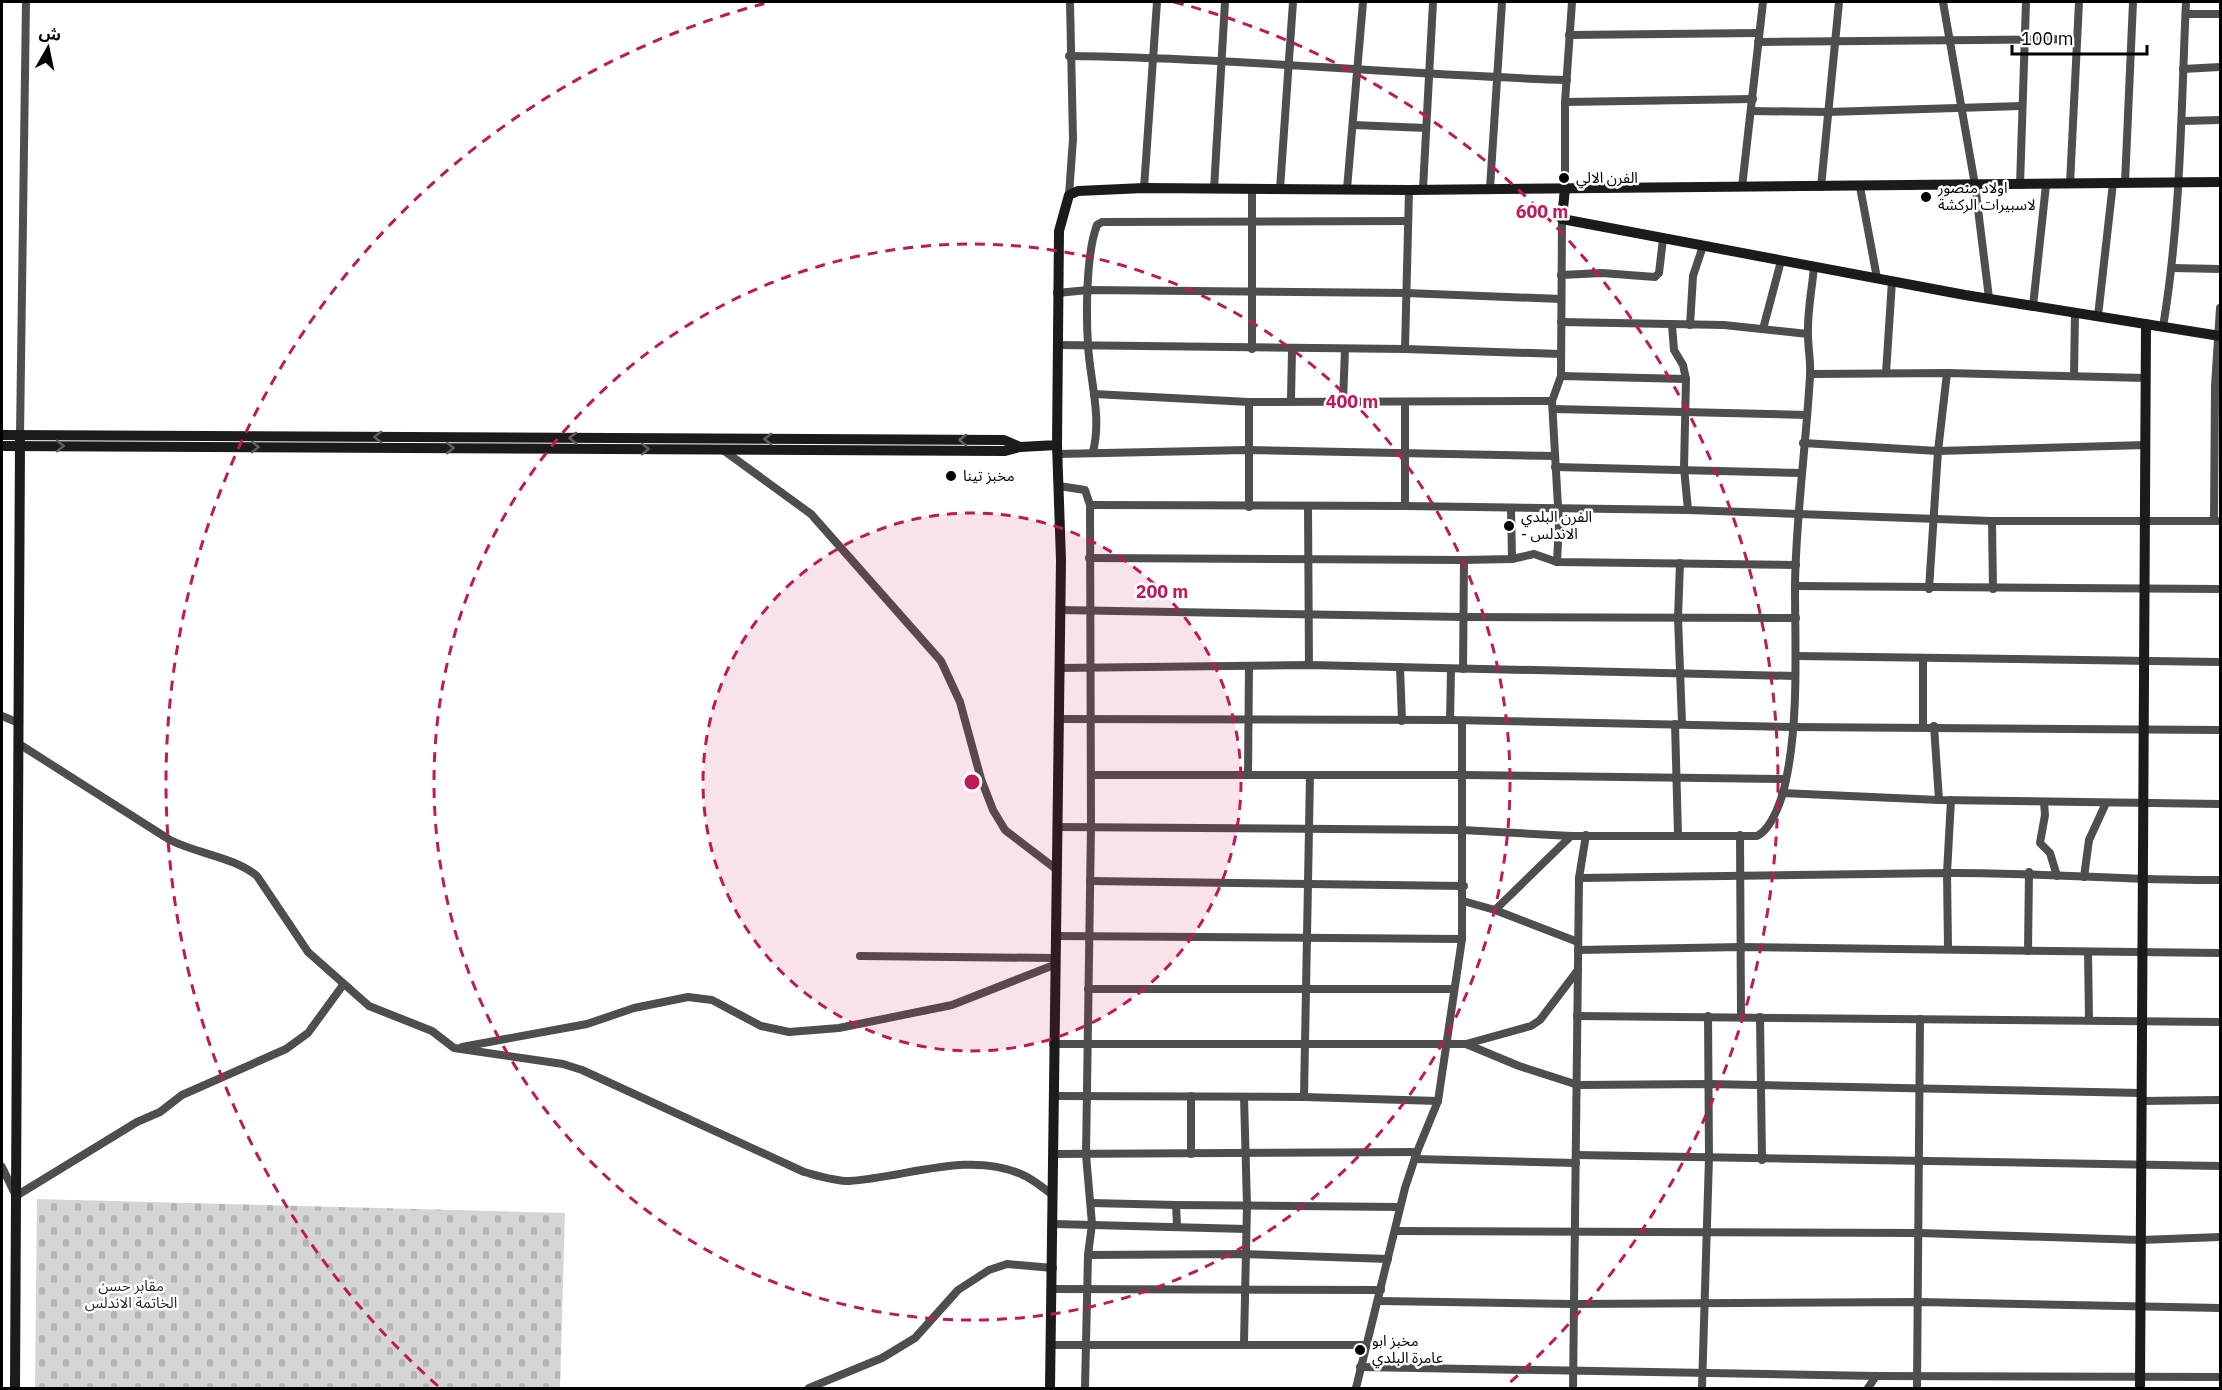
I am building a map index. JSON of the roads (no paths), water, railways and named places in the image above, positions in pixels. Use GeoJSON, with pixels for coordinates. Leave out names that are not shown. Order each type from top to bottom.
{"type":"FeatureCollection","features":[{"type":"Feature","properties":{"kind":"street"},"geometry":{"type":"LineString","coordinates":[[15,1389],[20,440],[26,2]]}},
{"type":"Feature","properties":{"kind":"street"},"geometry":{"type":"LineString","coordinates":[[1050,1389],[1054,1224],[1054,961],[1060,668],[1057,293],[1059,231],[1069,195],[1073,139],[1070,2]]}},
{"type":"Feature","properties":{"kind":"street"},"geometry":{"type":"LineString","coordinates":[[1144,188],[1157,2]]}},
{"type":"Feature","properties":{"kind":"street"},"geometry":{"type":"LineString","coordinates":[[1214,189],[1225,2]]}},
{"type":"Feature","properties":{"kind":"street"},"geometry":{"type":"LineString","coordinates":[[1281,189],[1293,2]]}},
{"type":"Feature","properties":{"kind":"street"},"geometry":{"type":"LineString","coordinates":[[1347,189],[1363,2]]}},
{"type":"Feature","properties":{"kind":"street"},"geometry":{"type":"LineString","coordinates":[[1423,189],[1433,2]]}},
{"type":"Feature","properties":{"kind":"street"},"geometry":{"type":"LineString","coordinates":[[1490,189],[1502,2]]}},
{"type":"Feature","properties":{"kind":"street"},"geometry":{"type":"LineString","coordinates":[[1557,562],[1558,509],[1552,405],[1561,376],[1565,102],[1572,2]]}},
{"type":"Feature","properties":{"kind":"street"},"geometry":{"type":"LineString","coordinates":[[1742,187],[1763,2]]}},
{"type":"Feature","properties":{"kind":"street"},"geometry":{"type":"LineString","coordinates":[[1821,187],[1839,2]]}},
{"type":"Feature","properties":{"kind":"street"},"geometry":{"type":"LineString","coordinates":[[1943,2],[1975,185],[1989,298]]}},
{"type":"Feature","properties":{"kind":"street"},"geometry":{"type":"LineString","coordinates":[[2020,185],[2026,2]]}},
{"type":"Feature","properties":{"kind":"street"},"geometry":{"type":"LineString","coordinates":[[2070,184],[2079,2]]}},
{"type":"Feature","properties":{"kind":"street"},"geometry":{"type":"LineString","coordinates":[[2125,183],[2133,2]]}},
{"type":"Feature","properties":{"kind":"street"},"geometry":{"type":"LineString","coordinates":[[2163,327],[2172,268],[2180,182],[2186,2]]}},
{"type":"Feature","properties":{"kind":"street"},"geometry":{"type":"LineString","coordinates":[[2186,14],[2220,14]]}},
{"type":"Feature","properties":{"kind":"street"},"geometry":{"type":"LineString","coordinates":[[1569,35],[1759,33]]}},
{"type":"Feature","properties":{"kind":"street"},"geometry":{"type":"LineString","coordinates":[[1758,42],[2078,39]]}},
{"type":"Feature","properties":{"kind":"street"},"geometry":{"type":"LineString","coordinates":[[1070,56],[1153,57],[1290,64],[1429,75],[1567,80]]}},
{"type":"Feature","properties":{"kind":"street"},"geometry":{"type":"LineString","coordinates":[[2183,69],[2220,67]]}},
{"type":"Feature","properties":{"kind":"street"},"geometry":{"type":"LineString","coordinates":[[1565,102],[1753,99]]}},
{"type":"Feature","properties":{"kind":"street"},"geometry":{"type":"LineString","coordinates":[[1751,111],[1828,112],[2021,106]]}},
{"type":"Feature","properties":{"kind":"street"},"geometry":{"type":"LineString","coordinates":[[2183,121],[2220,120]]}},
{"type":"Feature","properties":{"kind":"street"},"geometry":{"type":"LineString","coordinates":[[1353,125],[1426,128]]}},
{"type":"Feature","properties":{"kind":"street"},"geometry":{"type":"LineString","coordinates":[[1069,195],[1088,190],[1144,188],[1409,190],[2220,182]]}},
{"type":"Feature","properties":{"kind":"street"},"geometry":{"type":"LineString","coordinates":[[2098,316],[2113,183]]}},
{"type":"Feature","properties":{"kind":"street"},"geometry":{"type":"LineString","coordinates":[[2033,306],[2046,185]]}},
{"type":"Feature","properties":{"kind":"street"},"geometry":{"type":"LineString","coordinates":[[1860,187],[1877,279]]}},
{"type":"Feature","properties":{"kind":"street"},"geometry":{"type":"LineString","coordinates":[[1252,189],[1252,349]]}},
{"type":"Feature","properties":{"kind":"street"},"geometry":{"type":"LineString","coordinates":[[1405,349],[1409,190]]}},
{"type":"Feature","properties":{"kind":"street"},"geometry":{"type":"LineString","coordinates":[[1562,219],[1877,279],[2219,336]]}},
{"type":"Feature","properties":{"kind":"street"},"geometry":{"type":"LineString","coordinates":[[1094,452],[1098,422],[1088,345],[1088,290],[1096,225],[1102,222],[1252,224],[1408,221]]}},
{"type":"Feature","properties":{"kind":"street"},"geometry":{"type":"LineString","coordinates":[[1561,274],[1602,273],[1655,277],[1659,273],[1663,239]]}},
{"type":"Feature","properties":{"kind":"street"},"geometry":{"type":"LineString","coordinates":[[1690,325],[1693,276],[1703,246]]}},
{"type":"Feature","properties":{"kind":"street"},"geometry":{"type":"LineString","coordinates":[[1763,329],[1781,261]]}},
{"type":"Feature","properties":{"kind":"street"},"geometry":{"type":"LineString","coordinates":[[1057,827],[1462,830],[1571,836],[1762,834],[1782,793],[1786,779],[1791,727],[1797,656],[1795,586],[1800,473],[1810,374],[1808,334],[1815,267]]}},
{"type":"Feature","properties":{"kind":"street"},"geometry":{"type":"LineString","coordinates":[[2172,268],[2220,269]]}},
{"type":"Feature","properties":{"kind":"street"},"geometry":{"type":"LineString","coordinates":[[1886,373],[1893,281]]}},
{"type":"Feature","properties":{"kind":"street"},"geometry":{"type":"LineString","coordinates":[[1057,293],[1088,290],[1406,293],[1561,299]]}},
{"type":"Feature","properties":{"kind":"street"},"geometry":{"type":"LineString","coordinates":[[1090,505],[1688,510],[1992,521],[2145,519],[2217,521],[2220,308]]}},
{"type":"Feature","properties":{"kind":"street"},"geometry":{"type":"LineString","coordinates":[[2074,376],[2075,313]]}},
{"type":"Feature","properties":{"kind":"street"},"geometry":{"type":"LineString","coordinates":[[1561,322],[1690,325],[1808,334]]}},
{"type":"Feature","properties":{"kind":"street"},"geometry":{"type":"LineString","coordinates":[[2140,1383],[2146,324]]}},
{"type":"Feature","properties":{"kind":"street"},"geometry":{"type":"LineString","coordinates":[[1672,325],[1674,350],[1683,365],[1686,379],[1684,468],[1688,510]]}},
{"type":"Feature","properties":{"kind":"street"},"geometry":{"type":"LineString","coordinates":[[1057,345],[1405,349],[1561,354]]}},
{"type":"Feature","properties":{"kind":"street"},"geometry":{"type":"LineString","coordinates":[[1291,400],[1292,349]]}},
{"type":"Feature","properties":{"kind":"street"},"geometry":{"type":"LineString","coordinates":[[1343,402],[1345,349]]}},
{"type":"Feature","properties":{"kind":"street"},"geometry":{"type":"LineString","coordinates":[[1810,374],[1947,373],[2146,378]]}},
{"type":"Feature","properties":{"kind":"street"},"geometry":{"type":"LineString","coordinates":[[1929,589],[1938,451],[1947,373]]}},
{"type":"Feature","properties":{"kind":"street"},"geometry":{"type":"LineString","coordinates":[[1561,376],[1686,379]]}},
{"type":"Feature","properties":{"kind":"street"},"geometry":{"type":"LineString","coordinates":[[1094,394],[1249,402],[1291,400],[1552,405],[1807,415]]}},
{"type":"Feature","properties":{"kind":"street"},"geometry":{"type":"LineString","coordinates":[[1249,402],[1247,450],[1250,507]]}},
{"type":"Feature","properties":{"kind":"street"},"geometry":{"type":"LineString","coordinates":[[1405,403],[1405,506]]}},
{"type":"Feature","properties":{"kind":"street"},"geometry":{"type":"LineString","coordinates":[[2,435],[20,440],[722,449],[1005,451],[1020,447]]}},
{"type":"Feature","properties":{"kind":"street"},"geometry":{"type":"LineString","coordinates":[[2,446],[20,440],[1004,440],[1020,447],[1094,452],[1247,450],[1554,456]]}},
{"type":"Feature","properties":{"kind":"street"},"geometry":{"type":"LineString","coordinates":[[1803,443],[1938,451],[2145,445]]}},
{"type":"Feature","properties":{"kind":"street"},"geometry":{"type":"LineString","coordinates":[[722,449],[811,514],[935,653],[960,702],[981,779],[993,810],[1005,830],[1056,869]]}},
{"type":"Feature","properties":{"kind":"street"},"geometry":{"type":"LineString","coordinates":[[1555,467],[1684,468],[1800,473]]}},
{"type":"Feature","properties":{"kind":"street"},"geometry":{"type":"LineString","coordinates":[[1059,486],[1085,490],[1090,505],[1091,826],[1086,1155],[1092,1224],[1088,1255],[1085,1389]]}},
{"type":"Feature","properties":{"kind":"street"},"geometry":{"type":"LineString","coordinates":[[1308,507],[1309,665]]}},
{"type":"Feature","properties":{"kind":"street"},"geometry":{"type":"LineString","coordinates":[[1511,509],[1512,559]]}},
{"type":"Feature","properties":{"kind":"street"},"geometry":{"type":"LineString","coordinates":[[1992,521],[1993,589]]}},
{"type":"Feature","properties":{"kind":"street"},"geometry":{"type":"LineString","coordinates":[[1089,558],[1310,561],[1464,560],[1512,559],[1534,554],[1557,562],[1796,565]]}},
{"type":"Feature","properties":{"kind":"street"},"geometry":{"type":"LineString","coordinates":[[1463,669],[1464,560]]}},
{"type":"Feature","properties":{"kind":"street"},"geometry":{"type":"LineString","coordinates":[[1678,834],[1681,673],[1678,618],[1680,563]]}},
{"type":"Feature","properties":{"kind":"street"},"geometry":{"type":"LineString","coordinates":[[1795,586],[1929,589],[2220,589]]}},
{"type":"Feature","properties":{"kind":"street"},"geometry":{"type":"LineString","coordinates":[[1060,610],[1464,617],[1796,618]]}},
{"type":"Feature","properties":{"kind":"street"},"geometry":{"type":"LineString","coordinates":[[1797,656],[2220,662]]}},
{"type":"Feature","properties":{"kind":"street"},"geometry":{"type":"LineString","coordinates":[[1923,658],[1923,726]]}},
{"type":"Feature","properties":{"kind":"street"},"geometry":{"type":"LineString","coordinates":[[1060,668],[1309,665],[1795,676]]}},
{"type":"Feature","properties":{"kind":"street"},"geometry":{"type":"LineString","coordinates":[[1248,774],[1249,666]]}},
{"type":"Feature","properties":{"kind":"street"},"geometry":{"type":"LineString","coordinates":[[1400,667],[1402,721]]}},
{"type":"Feature","properties":{"kind":"street"},"geometry":{"type":"LineString","coordinates":[[1450,720],[1451,670]]}},
{"type":"Feature","properties":{"kind":"street"},"geometry":{"type":"LineString","coordinates":[[2,716],[19,723]]}},
{"type":"Feature","properties":{"kind":"street"},"geometry":{"type":"LineString","coordinates":[[1059,719],[1091,721],[1450,720],[1791,727],[1934,726],[2220,730]]}},
{"type":"Feature","properties":{"kind":"street"},"geometry":{"type":"LineString","coordinates":[[1356,1389],[1400,1207],[1416,1155],[1438,1101],[1462,939],[1464,775],[1462,721]]}},
{"type":"Feature","properties":{"kind":"street"},"geometry":{"type":"LineString","coordinates":[[1934,726],[1939,800]]}},
{"type":"Feature","properties":{"kind":"street"},"geometry":{"type":"LineString","coordinates":[[19,744],[170,840],[188,849],[246,866],[257,876],[308,952],[343,985],[369,1006],[432,1031],[454,1048],[563,1064],[582,1070],[804,1172],[825,1178],[848,1181],[968,1165],[995,1167],[1023,1175],[1053,1195]]}},
{"type":"Feature","properties":{"kind":"street"},"geometry":{"type":"LineString","coordinates":[[1091,775],[1464,775],[1786,779]]}},
{"type":"Feature","properties":{"kind":"street"},"geometry":{"type":"LineString","coordinates":[[1304,1097],[1310,775]]}},
{"type":"Feature","properties":{"kind":"street"},"geometry":{"type":"LineString","coordinates":[[1782,793],[1939,800],[2143,805],[2220,804]]}},
{"type":"Feature","properties":{"kind":"street"},"geometry":{"type":"LineString","coordinates":[[1948,948],[1947,873],[1951,800]]}},
{"type":"Feature","properties":{"kind":"street"},"geometry":{"type":"LineString","coordinates":[[2044,802],[2045,815],[2040,843],[2050,853],[2057,876]]}},
{"type":"Feature","properties":{"kind":"street"},"geometry":{"type":"LineString","coordinates":[[2084,877],[2089,840],[2106,803]]}},
{"type":"Feature","properties":{"kind":"street"},"geometry":{"type":"LineString","coordinates":[[1573,1389],[1579,878],[1586,835]]}},
{"type":"Feature","properties":{"kind":"street"},"geometry":{"type":"LineString","coordinates":[[1740,835],[1741,1017]]}},
{"type":"Feature","properties":{"kind":"street"},"geometry":{"type":"LineString","coordinates":[[1495,910],[1571,836]]}},
{"type":"Feature","properties":{"kind":"street"},"geometry":{"type":"LineString","coordinates":[[2028,951],[2029,872]]}},
{"type":"Feature","properties":{"kind":"street"},"geometry":{"type":"LineString","coordinates":[[1579,878],[2029,872],[2057,876],[2143,880],[2220,880]]}},
{"type":"Feature","properties":{"kind":"street"},"geometry":{"type":"LineString","coordinates":[[1090,881],[1309,882],[1464,886]]}},
{"type":"Feature","properties":{"kind":"street"},"geometry":{"type":"LineString","coordinates":[[1463,901],[1495,910],[1578,946],[1948,948],[2220,953]]}},
{"type":"Feature","properties":{"kind":"street"},"geometry":{"type":"LineString","coordinates":[[1055,936],[1306,936],[1462,939]]}},
{"type":"Feature","properties":{"kind":"street"},"geometry":{"type":"LineString","coordinates":[[2088,952],[2089,1019]]}},
{"type":"Feature","properties":{"kind":"street"},"geometry":{"type":"LineString","coordinates":[[860,956],[1054,961]]}},
{"type":"Feature","properties":{"kind":"street"},"geometry":{"type":"LineString","coordinates":[[454,1048],[588,1024],[634,1008],[688,997],[712,1000],[761,1026],[789,1032],[839,1028],[952,1005],[1054,961]]}},
{"type":"Feature","properties":{"kind":"street"},"geometry":{"type":"LineString","coordinates":[[1053,1044],[1304,1042],[1466,1044],[1531,1026],[1540,1020],[1578,970]]}},
{"type":"Feature","properties":{"kind":"street"},"geometry":{"type":"LineString","coordinates":[[16,1196],[137,1122],[160,1112],[182,1095],[286,1050],[308,1033],[343,985]]}},
{"type":"Feature","properties":{"kind":"street"},"geometry":{"type":"LineString","coordinates":[[1088,989],[1305,991],[1454,989]]}},
{"type":"Feature","properties":{"kind":"street"},"geometry":{"type":"LineString","coordinates":[[1577,1016],[2220,1022]]}},
{"type":"Feature","properties":{"kind":"street"},"geometry":{"type":"LineString","coordinates":[[1702,1389],[1707,1304],[1708,1016]]}},
{"type":"Feature","properties":{"kind":"street"},"geometry":{"type":"LineString","coordinates":[[1760,1017],[1762,1160]]}},
{"type":"Feature","properties":{"kind":"street"},"geometry":{"type":"LineString","coordinates":[[1917,1389],[1920,1019]]}},
{"type":"Feature","properties":{"kind":"street"},"geometry":{"type":"LineString","coordinates":[[1466,1044],[1519,1066],[1578,1085],[1709,1084],[1919,1088],[2220,1100]]}},
{"type":"Feature","properties":{"kind":"street"},"geometry":{"type":"LineString","coordinates":[[1054,1096],[1304,1097],[1438,1101]]}},
{"type":"Feature","properties":{"kind":"street"},"geometry":{"type":"LineString","coordinates":[[1191,1096],[1191,1154]]}},
{"type":"Feature","properties":{"kind":"street"},"geometry":{"type":"LineString","coordinates":[[1244,1097],[1247,1205],[1244,1254],[1244,1343]]}},
{"type":"Feature","properties":{"kind":"street"},"geometry":{"type":"LineString","coordinates":[[1053,1154],[1191,1154],[1245,1151],[1576,1159],[1709,1158],[2141,1167],[2220,1166]]}},
{"type":"Feature","properties":{"kind":"street"},"geometry":{"type":"LineString","coordinates":[[2,1167],[16,1196]]}},
{"type":"Feature","properties":{"kind":"street"},"geometry":{"type":"LineString","coordinates":[[1091,1203],[1400,1207]]}},
{"type":"Feature","properties":{"kind":"street"},"geometry":{"type":"LineString","coordinates":[[1176,1205],[1177,1225]]}},
{"type":"Feature","properties":{"kind":"street"},"geometry":{"type":"LineString","coordinates":[[1054,1224],[1177,1225],[1246,1229]]}},
{"type":"Feature","properties":{"kind":"street"},"geometry":{"type":"LineString","coordinates":[[1395,1231],[1919,1233],[2141,1240],[2220,1237]]}},
{"type":"Feature","properties":{"kind":"street"},"geometry":{"type":"LineString","coordinates":[[1088,1255],[1244,1254],[1388,1259]]}},
{"type":"Feature","properties":{"kind":"street"},"geometry":{"type":"LineString","coordinates":[[809,1389],[882,1358],[915,1338],[958,1290],[988,1270],[1007,1264],[1053,1268]]}},
{"type":"Feature","properties":{"kind":"street"},"geometry":{"type":"LineString","coordinates":[[1052,1289],[1088,1291],[1381,1290]]}},
{"type":"Feature","properties":{"kind":"street"},"geometry":{"type":"LineString","coordinates":[[1379,1300],[1574,1304],[1919,1302],[2220,1308]]}},
{"type":"Feature","properties":{"kind":"street"},"geometry":{"type":"LineString","coordinates":[[1052,1345],[1244,1343],[1366,1345]]}},
{"type":"Feature","properties":{"kind":"street"},"geometry":{"type":"LineString","coordinates":[[1360,1367],[1574,1368],[1876,1376],[1917,1374],[2140,1383],[2220,1377]]}},
{"type":"Feature","properties":{"kind":"street"},"geometry":{"type":"LineString","coordinates":[[1868,1389],[1876,1376]]}},
{"type":"Feature","properties":{"kind":"place","name":"الفرن الالي"},"geometry":{"type":"Point","coordinates":[1564,178]}},
{"type":"Feature","properties":{"kind":"place","name":"اولاد منصور لاسبيرات الركشة"},"geometry":{"type":"Point","coordinates":[1926,197]}},
{"type":"Feature","properties":{"kind":"place","name":"مخبز تينا"},"geometry":{"type":"Point","coordinates":[951,476]}},
{"type":"Feature","properties":{"kind":"place","name":"الفرن البلدي - الاندلس"},"geometry":{"type":"Point","coordinates":[1509,526]}},
{"type":"Feature","properties":{"kind":"place","name":"مخبز ابو عامرة البلدي"},"geometry":{"type":"Point","coordinates":[1360,1350]}},
{"type":"Feature","properties":{"kind":"park label","name":"مقابر حسن الخاتمة الاندلس"},"geometry":{"type":"Point","coordinates":[131,1294]}}]}
